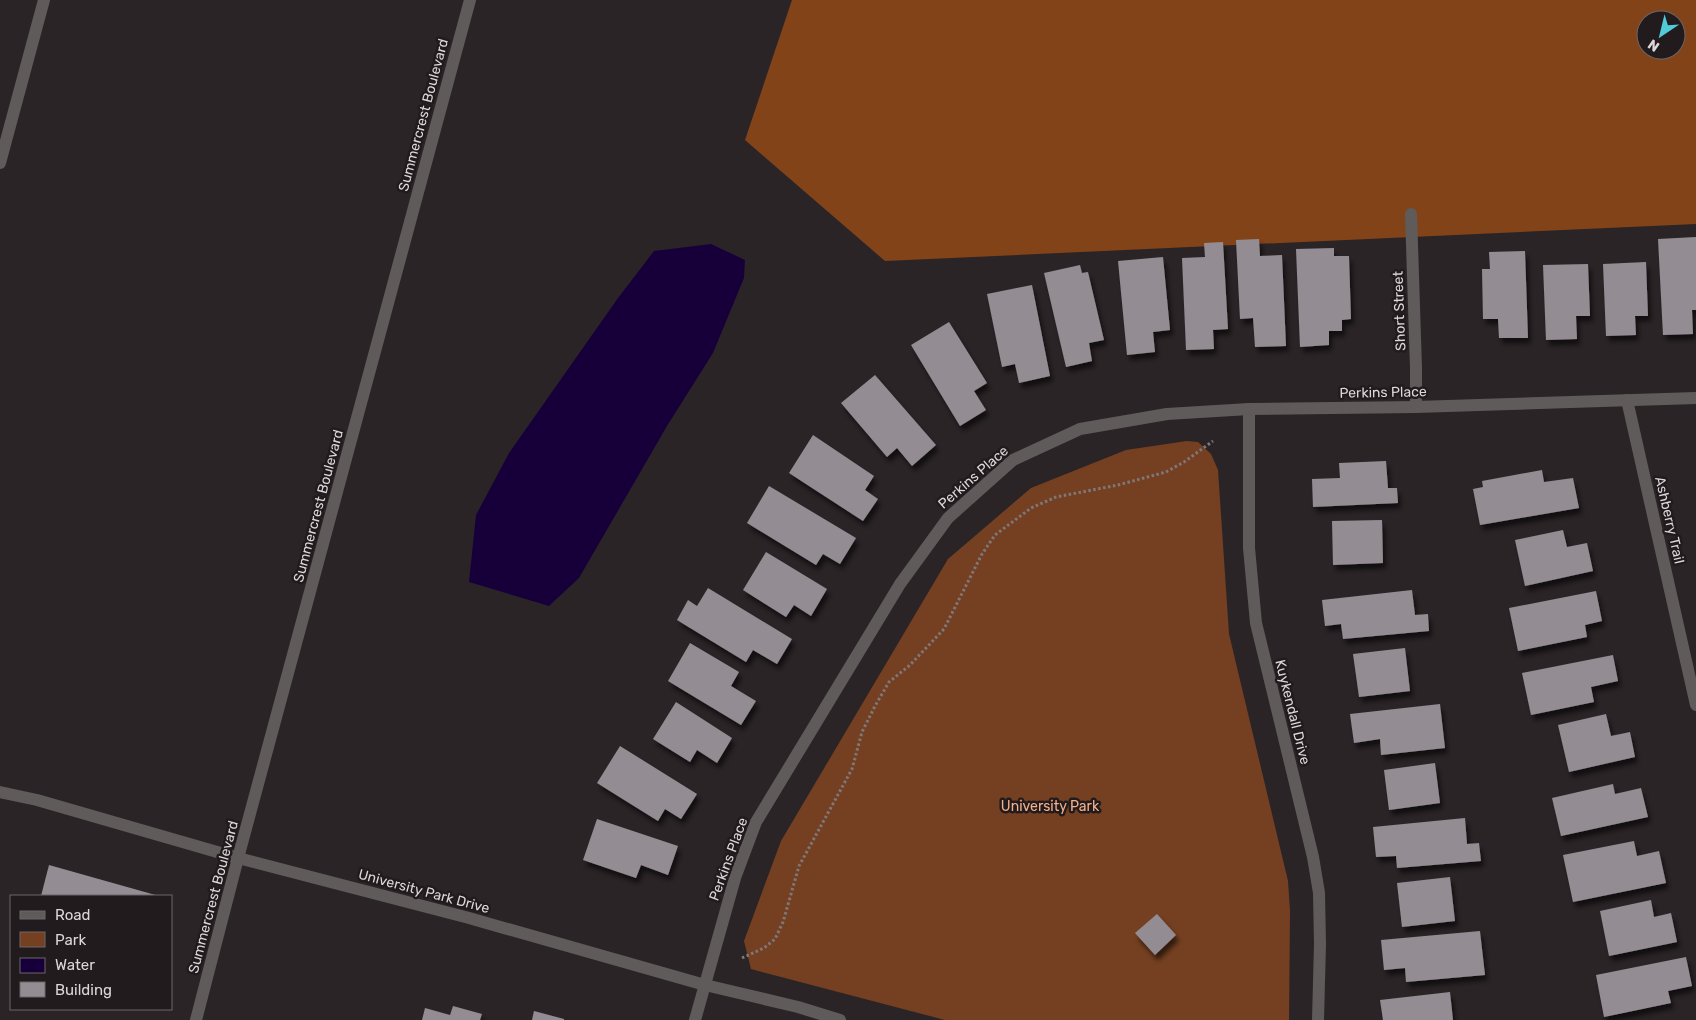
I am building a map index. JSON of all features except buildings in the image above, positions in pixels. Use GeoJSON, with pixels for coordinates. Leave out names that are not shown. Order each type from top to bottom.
{"type":"FeatureCollection","features":[{"type":"Feature","properties":{"kind":"street"},"geometry":{"type":"LineString","coordinates":[[0,163],[44,0]]}},
{"type":"Feature","properties":{"kind":"street","name":"Summercrest Boulevard"},"geometry":{"type":"LineString","coordinates":[[196,1020],[470,0]]}},
{"type":"Feature","properties":{"kind":"street","name":"Short Street"},"geometry":{"type":"LineString","coordinates":[[1411,214],[1416,407]]}},
{"type":"Feature","properties":{"kind":"street","name":"Perkins Place"},"geometry":{"type":"LineString","coordinates":[[695,1020],[735,878],[756,822],[900,584],[948,518],[1013,460],[1080,429],[1167,414],[1249,409],[1416,407],[1696,398]]}},
{"type":"Feature","properties":{"kind":"street","name":"Ashberry Trail"},"geometry":{"type":"LineString","coordinates":[[1627,400],[1696,705]]}},
{"type":"Feature","properties":{"kind":"street","name":"Kuykendall Drive"},"geometry":{"type":"LineString","coordinates":[[1249,409],[1249,548],[1256,624],[1313,857],[1319,893],[1318,1020]]}},
{"type":"Feature","properties":{"kind":"street","name":"University Park Drive"},"geometry":{"type":"LineString","coordinates":[[0,792],[37,800],[238,858],[469,918],[704,985],[798,1007],[840,1020]]}},
{"type":"Feature","properties":{"kind":"path"},"geometry":{"type":"LineString","coordinates":[[742,958],[764,948],[775,939],[783,922],[798,866],[852,769],[862,732],[874,706],[890,682],[910,665],[944,629],[982,554],[995,535],[1039,504],[1056,497],[1127,483],[1166,472],[1184,462],[1213,441]]}},
{"type":"Feature","properties":{"kind":"green space","name":"University Park"},"geometry":{"type":"Polygon","coordinates":[[[1187,441],[1198,442],[1211,454],[1218,470],[1229,634],[1288,881],[1290,911],[1289,1020],[945,1020],[751,969],[744,941],[781,841],[948,559],[1031,488],[1126,450],[1187,441]]]}},
{"type":"Feature","properties":{"kind":"shaded area"},"geometry":{"type":"Polygon","coordinates":[[[792,0],[1696,0],[1696,224],[885,261],[745,140],[792,0]]]}},
{"type":"Feature","properties":{"kind":"water"},"geometry":{"type":"Polygon","coordinates":[[[711,244],[745,260],[744,278],[713,353],[667,426],[579,578],[549,606],[469,582],[476,515],[509,453],[618,298],[654,251],[711,244]]]}}]}
